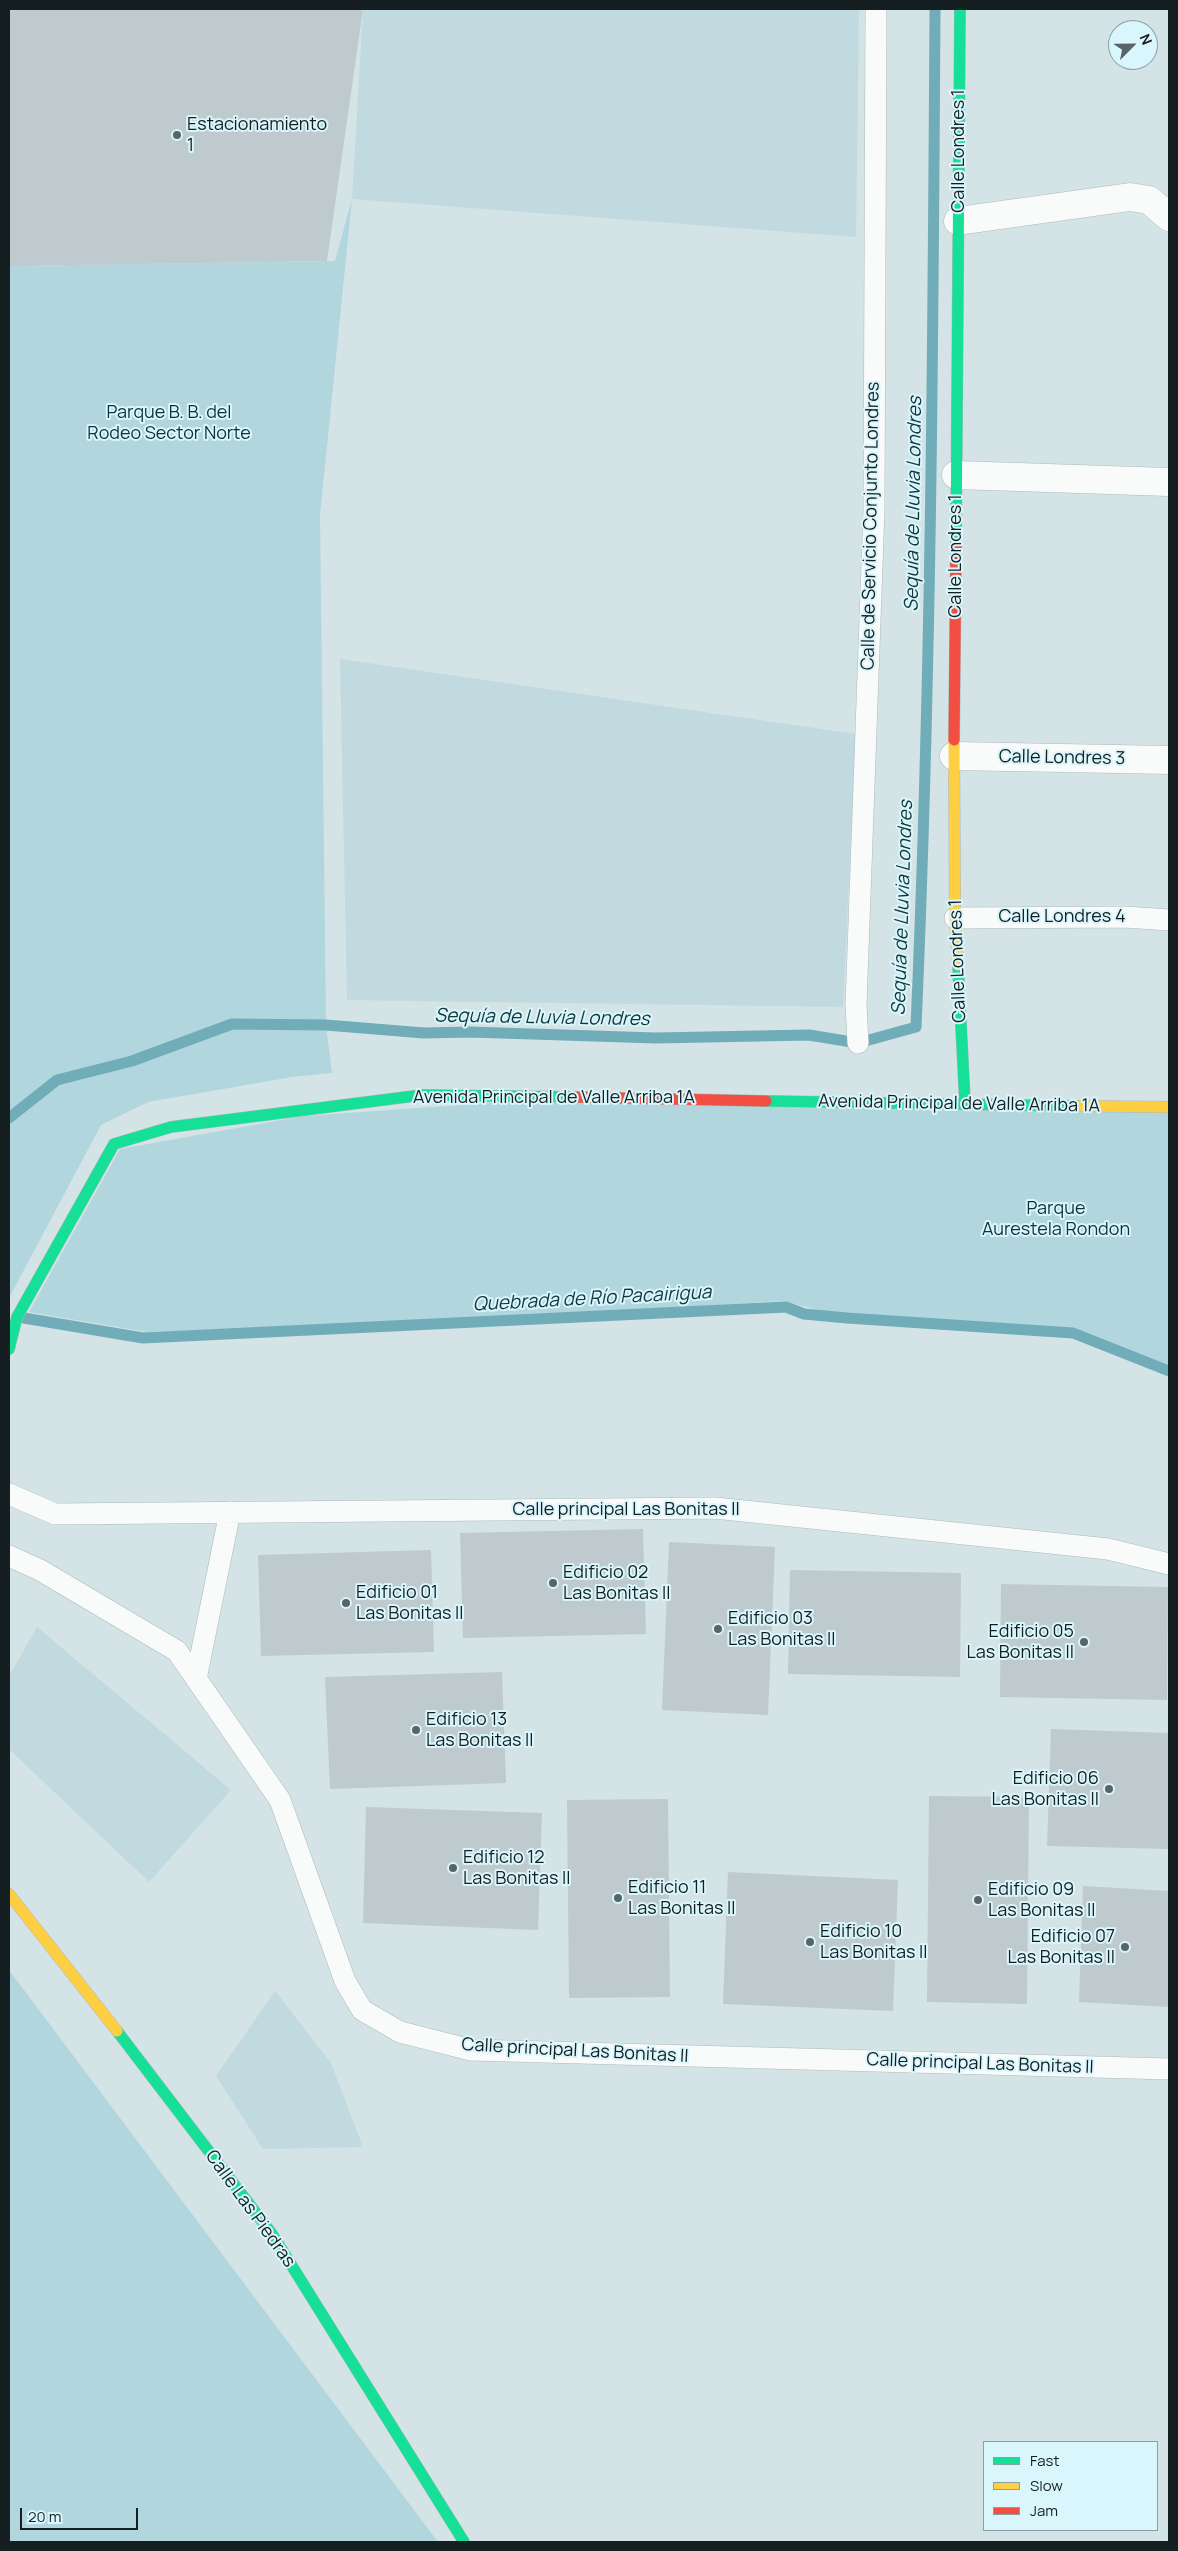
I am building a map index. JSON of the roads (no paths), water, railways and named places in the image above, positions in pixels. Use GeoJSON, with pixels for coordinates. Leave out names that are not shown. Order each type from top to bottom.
{"type":"FeatureCollection","features":[{"type":"Feature","properties":{"kind":"street","name":"Calle Londres 1"},"geometry":{"type":"LineString","coordinates":[[960,9],[954,756],[955,918],[965,1104]]}},
{"type":"Feature","properties":{"kind":"street"},"geometry":{"type":"LineString","coordinates":[[958,221],[1130,197],[1149,200],[1169,217]]}},
{"type":"Feature","properties":{"kind":"street"},"geometry":{"type":"LineString","coordinates":[[956,475],[1169,482]]}},
{"type":"Feature","properties":{"kind":"street","name":"Calle Londres 3"},"geometry":{"type":"LineString","coordinates":[[954,756],[1169,760]]}},
{"type":"Feature","properties":{"kind":"street","name":"Avenida Principal de Valle Arriba 1A"},"geometry":{"type":"LineString","coordinates":[[9,1349],[17,1317],[114,1144],[171,1127],[422,1095],[1169,1107]]}},
{"type":"Feature","properties":{"kind":"street","name":"Calle Las Piedras"},"geometry":{"type":"LineString","coordinates":[[9,1894],[168,2094],[214,2160],[233,2181],[272,2234],[464,2542]]}},
{"type":"Feature","properties":{"kind":"lane","name":"Calle de Servicio Conjunto Londres"},"geometry":{"type":"LineString","coordinates":[[858,1043],[856,1005],[874,510],[876,9]]}},
{"type":"Feature","properties":{"kind":"lane","name":"Calle Londres 4"},"geometry":{"type":"LineString","coordinates":[[955,918],[1125,917],[1169,920]]}},
{"type":"Feature","properties":{"kind":"lane","name":"Calle principal Las Bonitas II"},"geometry":{"type":"LineString","coordinates":[[9,1494],[55,1514],[715,1508],[1108,1549],[1169,1564]]}},
{"type":"Feature","properties":{"kind":"lane"},"geometry":{"type":"LineString","coordinates":[[196,1679],[230,1512]]}},
{"type":"Feature","properties":{"kind":"lane","name":"Calle principal Las Bonitas II"},"geometry":{"type":"LineString","coordinates":[[9,1556],[40,1570],[177,1651],[280,1800],[345,1981],[362,2010],[400,2032],[471,2050],[1169,2069]]}},
{"type":"Feature","properties":{"kind":"waterway","name":"Sequía de Lluvia Londres"},"geometry":{"type":"LineString","coordinates":[[9,1118],[57,1080],[132,1061],[232,1024],[326,1025],[424,1033],[470,1032],[656,1038],[809,1035],[858,1043],[916,1027],[928,645],[935,9]]}},
{"type":"Feature","properties":{"kind":"waterway","name":"Quebrada de Río Pacairigua"},"geometry":{"type":"LineString","coordinates":[[18,1317],[143,1338],[786,1307],[804,1314],[847,1318],[1073,1333],[1169,1371]]}},
{"type":"Feature","properties":{"kind":"place","name":"Estacionamiento 1"},"geometry":{"type":"Point","coordinates":[177,135]}},
{"type":"Feature","properties":{"kind":"place","name":"Edificio 02 Las Bonitas II"},"geometry":{"type":"Point","coordinates":[553,1583]}},
{"type":"Feature","properties":{"kind":"place","name":"Edificio 01 Las Bonitas II"},"geometry":{"type":"Point","coordinates":[346,1603]}},
{"type":"Feature","properties":{"kind":"place","name":"Edificio 03 Las Bonitas II"},"geometry":{"type":"Point","coordinates":[718,1629]}},
{"type":"Feature","properties":{"kind":"place","name":"Edificio 05 Las Bonitas II"},"geometry":{"type":"Point","coordinates":[1084,1642]}},
{"type":"Feature","properties":{"kind":"place","name":"Edificio 13 Las Bonitas II"},"geometry":{"type":"Point","coordinates":[416,1730]}},
{"type":"Feature","properties":{"kind":"place","name":"Edificio 06 Las Bonitas II"},"geometry":{"type":"Point","coordinates":[1109,1789]}},
{"type":"Feature","properties":{"kind":"place","name":"Edificio 12 Las Bonitas II"},"geometry":{"type":"Point","coordinates":[453,1868]}},
{"type":"Feature","properties":{"kind":"place","name":"Edificio 11 Las Bonitas II"},"geometry":{"type":"Point","coordinates":[618,1898]}},
{"type":"Feature","properties":{"kind":"place","name":"Edificio 09 Las Bonitas II"},"geometry":{"type":"Point","coordinates":[978,1900]}},
{"type":"Feature","properties":{"kind":"place","name":"Edificio 10 Las Bonitas II"},"geometry":{"type":"Point","coordinates":[810,1942]}},
{"type":"Feature","properties":{"kind":"place","name":"Edificio 07 Las Bonitas II"},"geometry":{"type":"Point","coordinates":[1125,1947]}},
{"type":"Feature","properties":{"kind":"park label","name":"Parque B. B. del Rodeo Sector Norte"},"geometry":{"type":"Point","coordinates":[169,423]}},
{"type":"Feature","properties":{"kind":"park label","name":"Parque Aurestela Rondon"},"geometry":{"type":"Point","coordinates":[1056,1219]}}]}
